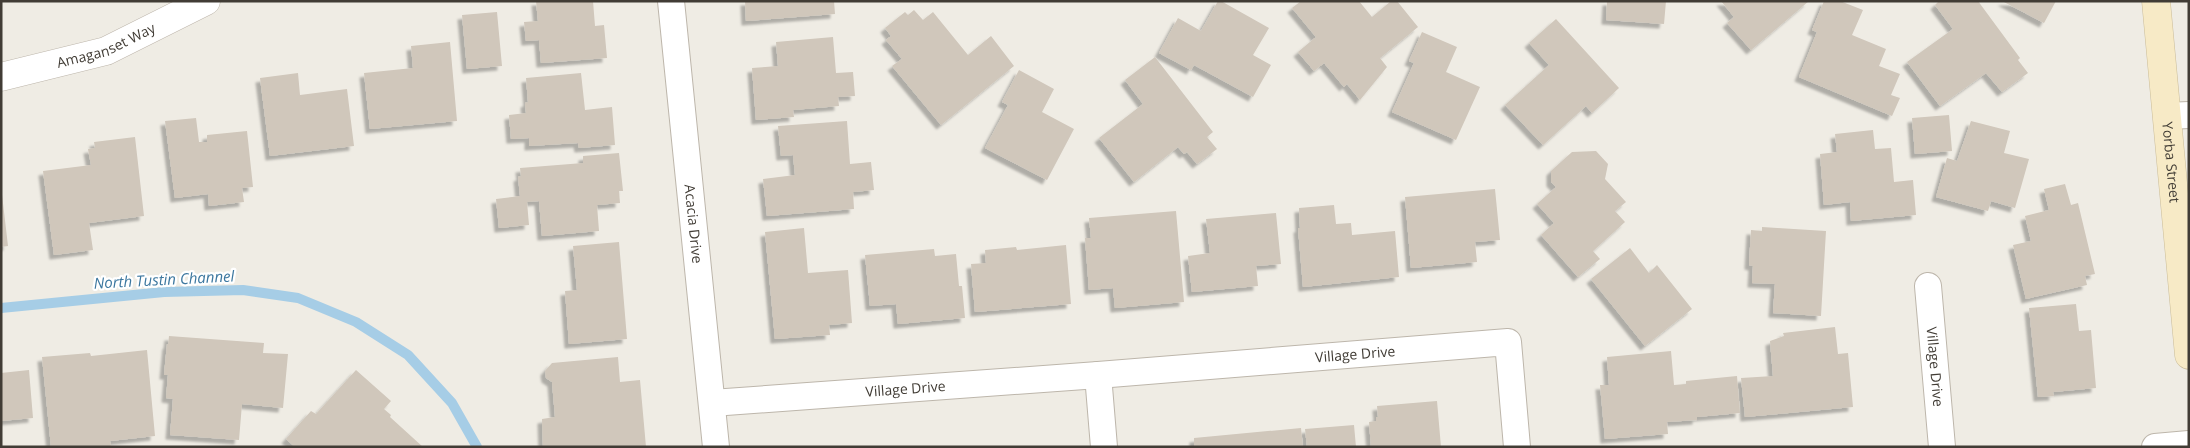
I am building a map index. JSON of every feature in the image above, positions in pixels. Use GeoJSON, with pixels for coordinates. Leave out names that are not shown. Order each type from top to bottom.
{"type":"FeatureCollection","features":[{"type":"Feature","properties":{"kind":"main road","name":"Yorba Street"},"geometry":{"type":"LineString","coordinates":[[2156,1],[2178,115],[2189,355]]}},
{"type":"Feature","properties":{"kind":"street","name":"Amaganset Way"},"geometry":{"type":"LineString","coordinates":[[1,77],[106,51],[206,1]]}},
{"type":"Feature","properties":{"kind":"street","name":"Acacia Drive"},"geometry":{"type":"LineString","coordinates":[[670,1],[716,447]]}},
{"type":"Feature","properties":{"kind":"street","name":"Village Drive"},"geometry":{"type":"LineString","coordinates":[[1928,286],[1942,447]]}},
{"type":"Feature","properties":{"kind":"street","name":"Village Drive"},"geometry":{"type":"LineString","coordinates":[[712,403],[1098,375],[1508,342],[1517,447]]}},
{"type":"Feature","properties":{"kind":"street"},"geometry":{"type":"LineString","coordinates":[[1098,375],[1104,447]]}},
{"type":"Feature","properties":{"kind":"street"},"geometry":{"type":"LineString","coordinates":[[2155,447],[2189,444]]}},
{"type":"Feature","properties":{"kind":"building"},"geometry":{"type":"Polygon","coordinates":[[[536,1],[593,1],[595,26],[604,25],[607,58],[541,63],[539,40],[526,41],[524,22],[538,21],[536,1]]]}},
{"type":"Feature","properties":{"kind":"building"},"geometry":{"type":"Polygon","coordinates":[[[745,1],[834,1],[835,14],[746,21],[745,1]]]}},
{"type":"Feature","properties":{"kind":"building"},"geometry":{"type":"Polygon","coordinates":[[[1218,1],[1269,28],[1253,55],[1271,65],[1253,97],[1194,65],[1191,70],[1159,53],[1178,18],[1201,31],[1218,1]]]}},
{"type":"Feature","properties":{"kind":"building"},"geometry":{"type":"Polygon","coordinates":[[[1301,1],[1359,1],[1372,17],[1391,1],[1397,1],[1418,27],[1380,58],[1387,67],[1360,100],[1347,84],[1344,87],[1324,63],[1314,71],[1298,52],[1316,37],[1292,8],[1301,1]]]}},
{"type":"Feature","properties":{"kind":"building"},"geometry":{"type":"Polygon","coordinates":[[[1607,1],[1666,1],[1664,24],[1606,20],[1607,1]]]}},
{"type":"Feature","properties":{"kind":"building"},"geometry":{"type":"Polygon","coordinates":[[[1721,1],[1809,1],[1751,50],[1727,23],[1734,17],[1721,1]]]}},
{"type":"Feature","properties":{"kind":"building"},"geometry":{"type":"Polygon","coordinates":[[[1824,1],[1840,1],[1863,10],[1852,35],[1886,49],[1879,66],[1900,74],[1891,95],[1900,98],[1892,116],[1799,77],[1817,32],[1812,30],[1824,1]]]}},
{"type":"Feature","properties":{"kind":"building"},"geometry":{"type":"Polygon","coordinates":[[[1939,1],[1978,1],[2020,58],[2018,60],[2028,73],[2002,92],[1986,73],[1940,106],[1907,62],[1953,29],[1935,5],[1939,1]]]}},
{"type":"Feature","properties":{"kind":"building"},"geometry":{"type":"Polygon","coordinates":[[[2002,1],[2056,1],[2044,23],[2002,1]]]}},
{"type":"Feature","properties":{"kind":"building"},"geometry":{"type":"Polygon","coordinates":[[[914,10],[923,20],[933,12],[968,55],[991,36],[1014,66],[941,125],[892,66],[902,59],[886,40],[891,36],[885,28],[905,12],[908,15],[914,10]]]}},
{"type":"Feature","properties":{"kind":"building"},"geometry":{"type":"Polygon","coordinates":[[[497,12],[502,66],[467,69],[462,15],[497,12]]]}},
{"type":"Feature","properties":{"kind":"building"},"geometry":{"type":"Polygon","coordinates":[[[1556,19],[1619,88],[1592,113],[1586,106],[1543,145],[1505,105],[1549,65],[1529,43],[1556,19]]]}},
{"type":"Feature","properties":{"kind":"building"},"geometry":{"type":"Polygon","coordinates":[[[1422,32],[1457,47],[1446,72],[1480,87],[1456,140],[1392,112],[1414,63],[1409,61],[1422,32]]]}},
{"type":"Feature","properties":{"kind":"building"},"geometry":{"type":"Polygon","coordinates":[[[833,37],[836,73],[853,72],[855,96],[838,97],[839,106],[793,110],[794,117],[756,120],[752,68],[778,66],[776,42],[833,37]]]}},
{"type":"Feature","properties":{"kind":"building"},"geometry":{"type":"Polygon","coordinates":[[[450,42],[457,121],[370,129],[364,73],[413,68],[411,46],[450,42]]]}},
{"type":"Feature","properties":{"kind":"building"},"geometry":{"type":"Polygon","coordinates":[[[1155,57],[1213,132],[1207,137],[1217,149],[1197,164],[1187,152],[1184,154],[1178,147],[1134,182],[1099,138],[1143,104],[1125,80],[1155,57]]]}},
{"type":"Feature","properties":{"kind":"building"},"geometry":{"type":"Polygon","coordinates":[[[1019,70],[1054,89],[1042,112],[1074,129],[1047,180],[985,148],[1008,105],[1002,102],[1019,70]]]}},
{"type":"Feature","properties":{"kind":"building"},"geometry":{"type":"Polygon","coordinates":[[[298,73],[300,95],[347,89],[354,146],[270,156],[260,78],[298,73]]]}},
{"type":"Feature","properties":{"kind":"building"},"geometry":{"type":"Polygon","coordinates":[[[581,73],[585,110],[612,107],[615,145],[579,148],[578,143],[529,146],[529,138],[511,139],[509,115],[526,113],[525,103],[528,102],[526,78],[581,73]]]}},
{"type":"Feature","properties":{"kind":"building"},"geometry":{"type":"Polygon","coordinates":[[[1949,115],[1952,151],[1915,154],[1912,118],[1949,115]]]}},
{"type":"Feature","properties":{"kind":"building"},"geometry":{"type":"Polygon","coordinates":[[[196,118],[199,142],[207,142],[207,135],[247,131],[253,187],[242,188],[244,202],[209,206],[208,194],[175,198],[165,121],[196,118]]]}},
{"type":"Feature","properties":{"kind":"building"},"geometry":{"type":"Polygon","coordinates":[[[847,121],[850,164],[871,162],[874,190],[853,192],[854,209],[767,216],[763,179],[795,175],[793,155],[781,156],[778,126],[847,121]]]}},
{"type":"Feature","properties":{"kind":"building"},"geometry":{"type":"Polygon","coordinates":[[[1971,121],[2010,131],[2004,153],[2029,159],[2015,208],[1991,201],[1988,211],[1936,197],[1947,158],[1957,161],[1971,121]]]}},
{"type":"Feature","properties":{"kind":"building"},"geometry":{"type":"Polygon","coordinates":[[[1873,130],[1875,149],[1891,148],[1894,182],[1913,180],[1916,215],[1851,221],[1850,202],[1824,205],[1820,154],[1837,152],[1835,134],[1873,130]]]}},
{"type":"Feature","properties":{"kind":"building"},"geometry":{"type":"Polygon","coordinates":[[[135,137],[144,216],[89,223],[93,250],[54,255],[43,171],[91,165],[88,149],[95,148],[94,142],[135,137]]]}},
{"type":"Feature","properties":{"kind":"building"},"geometry":{"type":"Polygon","coordinates":[[[1596,151],[1608,164],[1605,179],[1626,202],[1615,211],[1625,222],[1593,251],[1600,259],[1578,277],[1541,235],[1554,223],[1537,204],[1556,187],[1551,182],[1551,171],[1572,152],[1596,151]]]}},
{"type":"Feature","properties":{"kind":"building"},"geometry":{"type":"Polygon","coordinates":[[[619,153],[623,191],[619,191],[620,203],[597,205],[599,231],[542,236],[539,201],[527,202],[529,225],[499,228],[496,199],[520,196],[518,177],[521,176],[520,168],[583,163],[583,156],[619,153]]]}},
{"type":"Feature","properties":{"kind":"building"},"geometry":{"type":"Polygon","coordinates":[[[2065,184],[2071,205],[2078,203],[2095,274],[2085,276],[2087,285],[2026,299],[2013,245],[2031,241],[2025,216],[2049,210],[2044,189],[2065,184]]]}},
{"type":"Feature","properties":{"kind":"building"},"geometry":{"type":"Polygon","coordinates":[[[1,186],[8,246],[1,247],[1,186]]]}},
{"type":"Feature","properties":{"kind":"building"},"geometry":{"type":"Polygon","coordinates":[[[1495,189],[1500,240],[1475,242],[1477,262],[1411,268],[1405,197],[1495,189]]]}},
{"type":"Feature","properties":{"kind":"building"},"geometry":{"type":"Polygon","coordinates":[[[1334,205],[1336,224],[1351,223],[1352,235],[1395,231],[1399,277],[1303,287],[1298,228],[1300,228],[1299,208],[1334,205]]]}},
{"type":"Feature","properties":{"kind":"building"},"geometry":{"type":"Polygon","coordinates":[[[1176,211],[1184,302],[1115,308],[1113,288],[1089,290],[1085,238],[1091,238],[1089,218],[1176,211]]]}},
{"type":"Feature","properties":{"kind":"building"},"geometry":{"type":"Polygon","coordinates":[[[1276,213],[1281,264],[1256,266],[1258,286],[1192,292],[1188,256],[1210,253],[1206,219],[1276,213]]]}},
{"type":"Feature","properties":{"kind":"building"},"geometry":{"type":"Polygon","coordinates":[[[1762,227],[1826,231],[1821,316],[1773,313],[1775,284],[1752,283],[1753,266],[1749,265],[1751,230],[1762,231],[1762,227]]]}},
{"type":"Feature","properties":{"kind":"building"},"geometry":{"type":"Polygon","coordinates":[[[804,228],[808,273],[848,270],[852,323],[829,325],[830,335],[775,339],[765,232],[804,228]]]}},
{"type":"Feature","properties":{"kind":"building"},"geometry":{"type":"Polygon","coordinates":[[[619,242],[627,339],[569,344],[565,291],[577,290],[573,246],[619,242]]]}},
{"type":"Feature","properties":{"kind":"building"},"geometry":{"type":"Polygon","coordinates":[[[1066,245],[1071,304],[975,312],[971,264],[986,263],[985,250],[1016,247],[1017,250],[1066,245]]]}},
{"type":"Feature","properties":{"kind":"building"},"geometry":{"type":"Polygon","coordinates":[[[1630,248],[1649,273],[1657,265],[1692,309],[1645,346],[1591,279],[1630,248]]]}},
{"type":"Feature","properties":{"kind":"building"},"geometry":{"type":"Polygon","coordinates":[[[934,249],[935,256],[956,254],[965,318],[898,324],[896,304],[870,306],[865,255],[934,249]]]}},
{"type":"Feature","properties":{"kind":"building"},"geometry":{"type":"Polygon","coordinates":[[[2076,304],[2079,331],[2091,330],[2096,388],[2053,392],[2054,396],[2038,397],[2029,308],[2076,304]]]}},
{"type":"Feature","properties":{"kind":"building"},"geometry":{"type":"Polygon","coordinates":[[[1835,327],[1838,354],[1848,353],[1853,407],[1745,417],[1741,378],[1773,376],[1770,341],[1784,336],[1783,333],[1835,327]]]}},
{"type":"Feature","properties":{"kind":"building"},"geometry":{"type":"Polygon","coordinates":[[[169,336],[264,343],[263,353],[288,354],[283,408],[242,404],[239,440],[170,435],[173,399],[166,398],[168,375],[164,375],[169,336]]]}},
{"type":"Feature","properties":{"kind":"building"},"geometry":{"type":"Polygon","coordinates":[[[147,350],[155,436],[110,441],[111,447],[51,447],[42,357],[90,353],[91,356],[147,350]]]}},
{"type":"Feature","properties":{"kind":"building"},"geometry":{"type":"Polygon","coordinates":[[[1671,351],[1674,385],[1686,384],[1686,381],[1737,376],[1740,413],[1697,417],[1697,420],[1667,422],[1668,434],[1605,439],[1600,385],[1609,385],[1607,357],[1671,351]]]}},
{"type":"Feature","properties":{"kind":"building"},"geometry":{"type":"Polygon","coordinates":[[[618,357],[620,382],[640,380],[646,447],[543,447],[542,419],[555,417],[552,382],[546,378],[545,371],[552,363],[618,357]]]}},
{"type":"Feature","properties":{"kind":"building"},"geometry":{"type":"Polygon","coordinates":[[[29,370],[33,418],[1,421],[1,373],[29,370]]]}},
{"type":"Feature","properties":{"kind":"building"},"geometry":{"type":"Polygon","coordinates":[[[356,370],[391,401],[384,409],[391,415],[390,417],[423,447],[295,447],[286,439],[311,411],[316,414],[356,370]]]}},
{"type":"Feature","properties":{"kind":"building"},"geometry":{"type":"Polygon","coordinates":[[[1437,401],[1441,447],[1371,447],[1369,422],[1376,421],[1376,417],[1378,417],[1377,406],[1437,401]]]}},
{"type":"Feature","properties":{"kind":"building"},"geometry":{"type":"Polygon","coordinates":[[[1354,425],[1356,447],[1307,447],[1305,429],[1354,425]]]}},
{"type":"Feature","properties":{"kind":"building"},"geometry":{"type":"Polygon","coordinates":[[[1301,428],[1303,447],[1194,447],[1194,438],[1301,428]]]}},
{"type":"Feature","properties":{"kind":"waterway","name":"North Tustin Channel"},"geometry":{"type":"LineString","coordinates":[[1,308],[164,292],[243,290],[298,298],[356,322],[408,355],[452,403],[477,447]]}}]}
